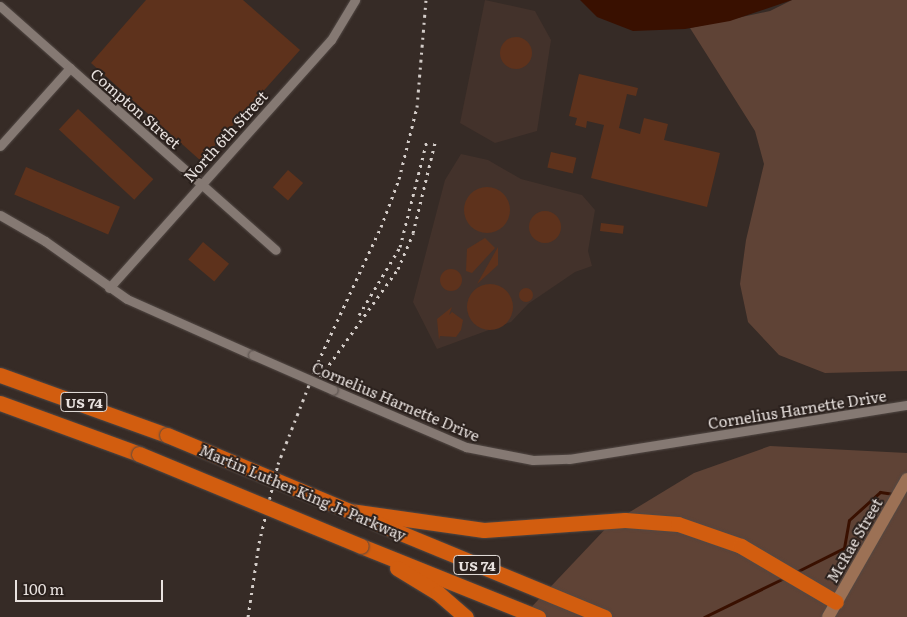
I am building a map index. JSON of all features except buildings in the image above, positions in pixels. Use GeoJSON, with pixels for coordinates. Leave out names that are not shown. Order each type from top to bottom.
{"type":"FeatureCollection","features":[{"type":"Feature","properties":{"kind":"highway","name":"Martin Luther King Jr Parkway"},"geometry":{"type":"LineString","coordinates":[[0,374],[167,435],[604,617]]}},
{"type":"Feature","properties":{"kind":"highway","name":"Martin Luther King Jr Parkway"},"geometry":{"type":"LineString","coordinates":[[0,403],[139,454],[538,617]]}},
{"type":"Feature","properties":{"kind":"highway"},"geometry":{"type":"LineString","coordinates":[[350,511],[484,530],[625,520],[678,524],[741,546],[836,602]]}},
{"type":"Feature","properties":{"kind":"highway"},"geometry":{"type":"LineString","coordinates":[[361,546],[438,593],[466,617]]}},
{"type":"Feature","properties":{"kind":"main road","name":"McRae Street"},"geometry":{"type":"LineString","coordinates":[[828,617],[907,479]]}},
{"type":"Feature","properties":{"kind":"street","name":"North 6th Street"},"geometry":{"type":"LineString","coordinates":[[109,288],[200,183],[331,40],[355,0]]}},
{"type":"Feature","properties":{"kind":"street","name":"Compton Street"},"geometry":{"type":"LineString","coordinates":[[0,6],[276,250]]}},
{"type":"Feature","properties":{"kind":"street"},"geometry":{"type":"LineString","coordinates":[[0,146],[70,68]]}},
{"type":"Feature","properties":{"kind":"street","name":"Cornelius Harnette Drive"},"geometry":{"type":"LineString","coordinates":[[0,216],[45,241],[109,288],[147,309],[466,447],[533,460],[576,458],[907,405]]}},
{"type":"Feature","properties":{"kind":"shaded area"},"geometry":{"type":"Polygon","coordinates":[[[485,0],[535,11],[551,40],[537,131],[495,143],[460,123],[485,0]]]}},
{"type":"Feature","properties":{"kind":"shaded area"},"geometry":{"type":"Polygon","coordinates":[[[580,0],[792,0],[730,21],[685,29],[633,31],[597,17],[580,0]]]}},
{"type":"Feature","properties":{"kind":"shaded area"},"geometry":{"type":"Polygon","coordinates":[[[792,0],[907,0],[907,371],[825,373],[779,355],[748,322],[740,284],[746,240],[764,164],[755,131],[690,28],[770,11],[792,0]]]}},
{"type":"Feature","properties":{"kind":"shaded area"},"geometry":{"type":"Polygon","coordinates":[[[461,154],[488,160],[521,179],[582,195],[595,210],[588,251],[592,266],[575,272],[528,304],[511,322],[437,349],[413,302],[445,180],[461,154]]]}},
{"type":"Feature","properties":{"kind":"shaded area"},"geometry":{"type":"Polygon","coordinates":[[[770,446],[907,453],[907,617],[522,617],[610,524],[694,473],[770,446]]]}},
{"type":"Feature","properties":{"kind":"waterway"},"geometry":{"type":"LineString","coordinates":[[796,572],[844,548],[849,520],[880,492],[894,494]]}},
{"type":"Feature","properties":{"kind":"waterway"},"geometry":{"type":"LineString","coordinates":[[704,617],[784,578]]}},
{"type":"Feature","properties":{"kind":"railway"},"geometry":{"type":"LineString","coordinates":[[248,617],[259,543],[278,464],[318,362],[381,227],[399,179],[417,107],[426,0]]}},
{"type":"Feature","properties":{"kind":"railway"},"geometry":{"type":"LineString","coordinates":[[359,315],[400,247],[427,140]]}},
{"type":"Feature","properties":{"kind":"railway"},"geometry":{"type":"LineString","coordinates":[[316,383],[398,269],[413,233],[435,143]]}}]}
